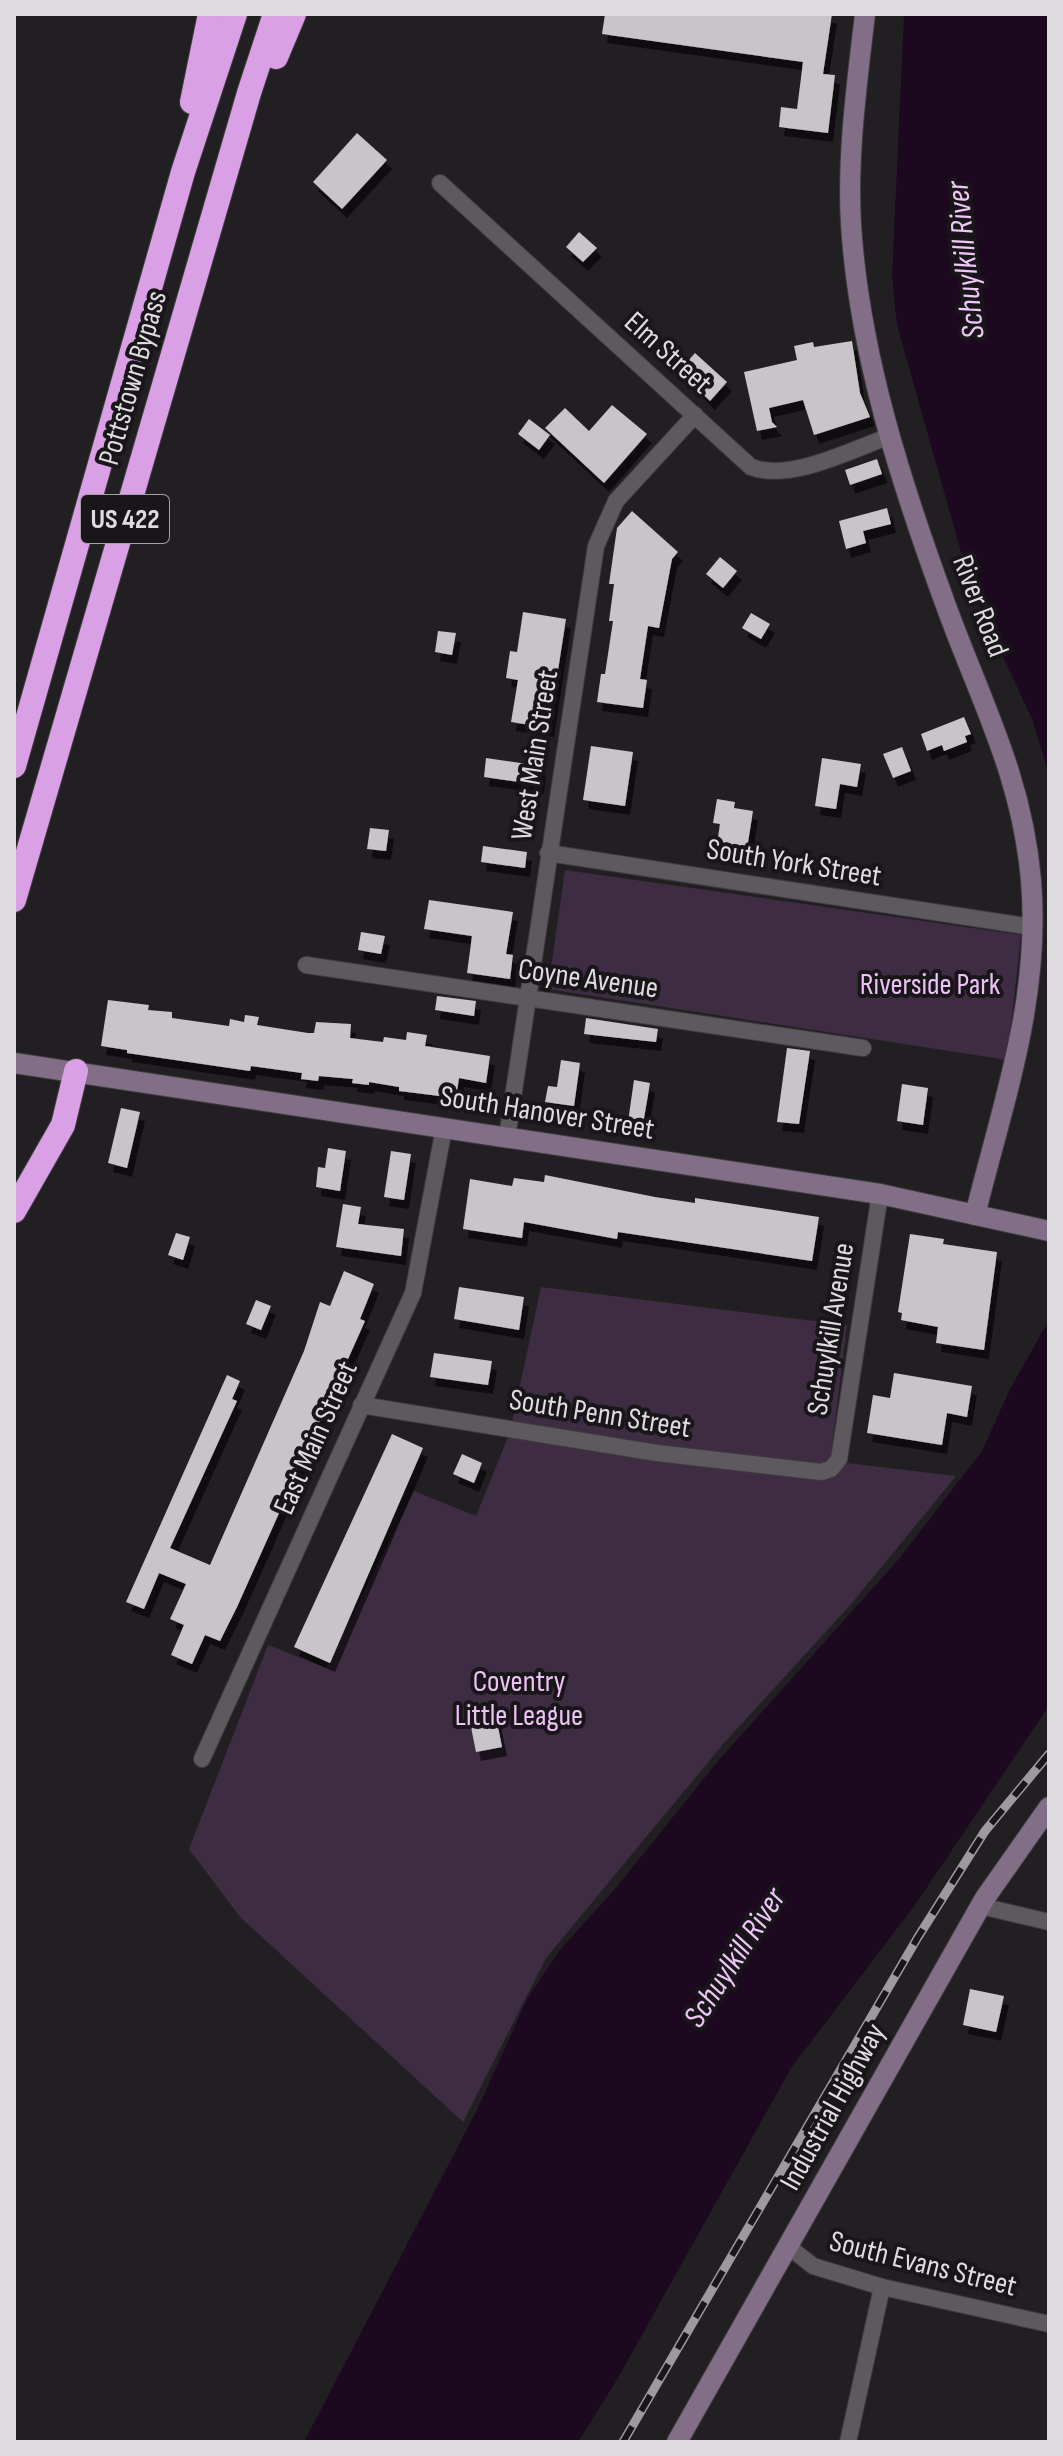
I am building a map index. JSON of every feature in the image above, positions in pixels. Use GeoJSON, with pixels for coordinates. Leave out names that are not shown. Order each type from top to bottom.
{"type":"FeatureCollection","features":[{"type":"Feature","properties":{"kind":"highway"},"geometry":{"type":"LineString","coordinates":[[163,247],[210,14]]}},
{"type":"Feature","properties":{"kind":"highway","name":"Pottstown Bypass"},"geometry":{"type":"LineString","coordinates":[[14,766],[163,247],[235,14]]}},
{"type":"Feature","properties":{"kind":"highway","name":"Pottstown Bypass"},"geometry":{"type":"LineString","coordinates":[[14,900],[275,14]]}},
{"type":"Feature","properties":{"kind":"highway"},"geometry":{"type":"LineString","coordinates":[[236,138],[294,14]]}},
{"type":"Feature","properties":{"kind":"highway"},"geometry":{"type":"LineString","coordinates":[[14,1211],[63,1125],[76,1071]]}},
{"type":"Feature","properties":{"kind":"street","name":"River Road"},"geometry":{"type":"LineString","coordinates":[[865,14],[856,97],[851,225],[872,359],[890,436],[945,605],[1001,739],[1017,790],[1031,882],[1032,927],[1025,1015],[1015,1070],[975,1215]]}},
{"type":"Feature","properties":{"kind":"street","name":"Elm Street"},"geometry":{"type":"LineString","coordinates":[[440,183],[751,467],[766,473],[788,471],[890,436]]}},
{"type":"Feature","properties":{"kind":"street","name":"West Main Street"},"geometry":{"type":"LineString","coordinates":[[507,1137],[596,546],[604,523],[622,493],[695,415]]}},
{"type":"Feature","properties":{"kind":"street","name":"South York Street"},"geometry":{"type":"LineString","coordinates":[[548,853],[1032,927]]}},
{"type":"Feature","properties":{"kind":"street","name":"Coyne Avenue"},"geometry":{"type":"LineString","coordinates":[[306,965],[863,1048]]}},
{"type":"Feature","properties":{"kind":"street","name":"South Hanover Street"},"geometry":{"type":"LineString","coordinates":[[14,1063],[880,1194],[1049,1231]]}},
{"type":"Feature","properties":{"kind":"street","name":"East Main Street"},"geometry":{"type":"LineString","coordinates":[[202,1759],[413,1293],[444,1128]]}},
{"type":"Feature","properties":{"kind":"street","name":"Schuylkill Avenue"},"geometry":{"type":"LineString","coordinates":[[831,1469],[839,1459],[880,1194]]}},
{"type":"Feature","properties":{"kind":"street","name":"South Penn Street"},"geometry":{"type":"LineString","coordinates":[[361,1405],[657,1453],[821,1472],[831,1469]]}},
{"type":"Feature","properties":{"kind":"street","name":"Industrial Highway"},"geometry":{"type":"LineString","coordinates":[[677,2442],[981,1906],[1049,1807]]}},
{"type":"Feature","properties":{"kind":"street"},"geometry":{"type":"LineString","coordinates":[[981,1906],[1049,1922]]}},
{"type":"Feature","properties":{"kind":"street","name":"South Evans Street"},"geometry":{"type":"LineString","coordinates":[[789,2247],[813,2266],[882,2287],[1049,2324]]}},
{"type":"Feature","properties":{"kind":"street"},"geometry":{"type":"LineString","coordinates":[[848,2442],[882,2287]]}},
{"type":"Feature","properties":{"kind":"green space","name":"Riverside Park"},"geometry":{"type":"Polygon","coordinates":[[[565,870],[1021,935],[1007,1060],[548,989],[565,870]]]}},
{"type":"Feature","properties":{"kind":"green space","name":"Coventry Little League"},"geometry":{"type":"Polygon","coordinates":[[[541,1287],[847,1325],[830,1461],[956,1476],[852,1603],[724,1743],[546,1958],[463,2122],[240,1917],[189,1849],[268,1645],[326,1668],[414,1491],[476,1516],[510,1432],[541,1287]]]}},
{"type":"Feature","properties":{"kind":"water","name":"Schuylkill River"},"geometry":{"type":"Polygon","coordinates":[[[904,14],[1049,14],[1049,775],[1033,721],[972,591],[897,325],[892,276],[904,14]]]}},
{"type":"Feature","properties":{"kind":"water","name":"Schuylkill River"},"geometry":{"type":"Polygon","coordinates":[[[1049,1320],[1049,1706],[915,1905],[791,2068],[618,2378],[578,2442],[304,2442],[478,2108],[527,1999],[559,1951],[615,1889],[718,1761],[898,1560],[982,1451],[1009,1391],[1049,1320]]]}},
{"type":"Feature","properties":{"kind":"building"},"geometry":{"type":"Polygon","coordinates":[[[605,14],[832,14],[823,74],[835,75],[828,133],[779,127],[781,107],[797,109],[803,62],[602,34],[605,14]]]}},
{"type":"Feature","properties":{"kind":"building"},"geometry":{"type":"Polygon","coordinates":[[[357,133],[387,160],[342,209],[313,182],[357,133]]]}},
{"type":"Feature","properties":{"kind":"building"},"geometry":{"type":"Polygon","coordinates":[[[579,232],[597,248],[583,262],[566,247],[579,232]]]}},
{"type":"Feature","properties":{"kind":"building"},"geometry":{"type":"Polygon","coordinates":[[[852,341],[860,393],[870,417],[814,435],[803,400],[769,408],[772,422],[777,427],[757,431],[744,372],[797,360],[794,346],[813,342],[814,347],[852,341]]]}},
{"type":"Feature","properties":{"kind":"building"},"geometry":{"type":"Polygon","coordinates":[[[695,353],[727,382],[710,401],[679,371],[695,353]]]}},
{"type":"Feature","properties":{"kind":"building"},"geometry":{"type":"Polygon","coordinates":[[[612,405],[647,434],[604,483],[545,428],[565,408],[589,431],[612,405]]]}},
{"type":"Feature","properties":{"kind":"building"},"geometry":{"type":"Polygon","coordinates":[[[529,419],[550,435],[539,450],[518,434],[529,419]]]}},
{"type":"Feature","properties":{"kind":"building"},"geometry":{"type":"Polygon","coordinates":[[[877,459],[882,474],[850,485],[845,470],[877,459]]]}},
{"type":"Feature","properties":{"kind":"building"},"geometry":{"type":"Polygon","coordinates":[[[887,508],[891,524],[863,531],[866,543],[846,549],[839,521],[887,508]]]}},
{"type":"Feature","properties":{"kind":"building"},"geometry":{"type":"Polygon","coordinates":[[[632,511],[678,552],[672,559],[659,628],[648,626],[640,679],[647,680],[643,708],[597,702],[601,674],[605,674],[613,621],[609,621],[614,584],[609,584],[617,528],[632,511]]]}},
{"type":"Feature","properties":{"kind":"building"},"geometry":{"type":"Polygon","coordinates":[[[720,557],[737,571],[723,588],[706,574],[720,557]]]}},
{"type":"Feature","properties":{"kind":"building"},"geometry":{"type":"Polygon","coordinates":[[[523,612],[566,619],[549,728],[511,722],[518,680],[506,678],[510,651],[517,652],[523,612]]]}},
{"type":"Feature","properties":{"kind":"building"},"geometry":{"type":"Polygon","coordinates":[[[751,613],[770,624],[761,639],[742,628],[751,613]]]}},
{"type":"Feature","properties":{"kind":"building"},"geometry":{"type":"Polygon","coordinates":[[[438,631],[456,633],[452,655],[435,652],[438,631]]]}},
{"type":"Feature","properties":{"kind":"building"},"geometry":{"type":"Polygon","coordinates":[[[964,717],[971,734],[965,736],[967,742],[944,751],[942,745],[927,751],[921,734],[964,717]]]}},
{"type":"Feature","properties":{"kind":"building"},"geometry":{"type":"Polygon","coordinates":[[[591,746],[633,752],[625,806],[583,800],[591,746]]]}},
{"type":"Feature","properties":{"kind":"building"},"geometry":{"type":"Polygon","coordinates":[[[902,747],[911,771],[893,778],[883,754],[902,747]]]}},
{"type":"Feature","properties":{"kind":"building"},"geometry":{"type":"Polygon","coordinates":[[[486,758],[541,766],[539,785],[484,777],[486,758]]]}},
{"type":"Feature","properties":{"kind":"building"},"geometry":{"type":"Polygon","coordinates":[[[822,758],[861,764],[857,787],[840,784],[836,809],[815,806],[822,758]]]}},
{"type":"Feature","properties":{"kind":"building"},"geometry":{"type":"Polygon","coordinates":[[[717,799],[735,802],[734,808],[753,811],[746,855],[716,851],[720,824],[713,823],[717,799]]]}},
{"type":"Feature","properties":{"kind":"building"},"geometry":{"type":"Polygon","coordinates":[[[370,828],[389,830],[386,851],[367,849],[370,828]]]}},
{"type":"Feature","properties":{"kind":"building"},"geometry":{"type":"Polygon","coordinates":[[[483,846],[527,852],[525,868],[481,862],[483,846]]]}},
{"type":"Feature","properties":{"kind":"building"},"geometry":{"type":"Polygon","coordinates":[[[429,900],[513,912],[506,954],[513,955],[510,979],[467,973],[472,936],[424,929],[429,900]]]}},
{"type":"Feature","properties":{"kind":"building"},"geometry":{"type":"Polygon","coordinates":[[[361,932],[385,936],[381,954],[358,950],[361,932]]]}},
{"type":"Feature","properties":{"kind":"building"},"geometry":{"type":"Polygon","coordinates":[[[437,996],[476,1001],[474,1016],[435,1010],[437,996]]]}},
{"type":"Feature","properties":{"kind":"building"},"geometry":{"type":"Polygon","coordinates":[[[108,1000],[149,1005],[148,1010],[172,1012],[172,1018],[229,1026],[230,1019],[244,1022],[245,1015],[259,1017],[257,1025],[308,1033],[314,1033],[316,1022],[351,1024],[350,1038],[383,1042],[384,1037],[406,1040],[407,1032],[427,1035],[425,1046],[490,1056],[486,1083],[459,1078],[456,1098],[399,1091],[399,1087],[369,1082],[369,1085],[352,1083],[353,1079],[319,1076],[318,1081],[301,1079],[302,1073],[251,1066],[250,1071],[127,1053],[127,1050],[101,1046],[108,1000]]]}},
{"type":"Feature","properties":{"kind":"building"},"geometry":{"type":"Polygon","coordinates":[[[586,1018],[658,1029],[656,1042],[584,1034],[586,1018]]]}},
{"type":"Feature","properties":{"kind":"building"},"geometry":{"type":"Polygon","coordinates":[[[787,1048],[810,1051],[799,1124],[777,1122],[787,1048]]]}},
{"type":"Feature","properties":{"kind":"building"},"geometry":{"type":"Polygon","coordinates":[[[561,1060],[580,1063],[574,1106],[545,1102],[548,1086],[557,1087],[561,1060]]]}},
{"type":"Feature","properties":{"kind":"building"},"geometry":{"type":"Polygon","coordinates":[[[634,1080],[650,1083],[643,1124],[628,1122],[634,1080]]]}},
{"type":"Feature","properties":{"kind":"building"},"geometry":{"type":"Polygon","coordinates":[[[902,1084],[928,1088],[923,1125],[897,1121],[902,1084]]]}},
{"type":"Feature","properties":{"kind":"building"},"geometry":{"type":"Polygon","coordinates":[[[121,1108],[140,1112],[127,1168],[108,1163],[121,1108]]]}},
{"type":"Feature","properties":{"kind":"building"},"geometry":{"type":"Polygon","coordinates":[[[328,1148],[346,1151],[340,1191],[316,1187],[318,1167],[325,1168],[328,1148]]]}},
{"type":"Feature","properties":{"kind":"building"},"geometry":{"type":"Polygon","coordinates":[[[391,1151],[411,1154],[404,1200],[384,1197],[391,1151]]]}},
{"type":"Feature","properties":{"kind":"building"},"geometry":{"type":"Polygon","coordinates":[[[545,1175],[655,1197],[695,1203],[695,1198],[819,1217],[812,1261],[618,1232],[617,1239],[524,1222],[522,1238],[463,1229],[470,1179],[512,1186],[514,1178],[544,1182],[545,1175]]]}},
{"type":"Feature","properties":{"kind":"building"},"geometry":{"type":"Polygon","coordinates":[[[343,1204],[361,1207],[358,1224],[404,1229],[401,1256],[336,1247],[343,1204]]]}},
{"type":"Feature","properties":{"kind":"building"},"geometry":{"type":"Polygon","coordinates":[[[176,1233],[190,1237],[183,1260],[168,1255],[176,1233]]]}},
{"type":"Feature","properties":{"kind":"building"},"geometry":{"type":"Polygon","coordinates":[[[910,1234],[944,1239],[943,1244],[997,1252],[984,1350],[936,1343],[938,1327],[901,1320],[902,1313],[898,1312],[910,1234]]]}},
{"type":"Feature","properties":{"kind":"building"},"geometry":{"type":"Polygon","coordinates":[[[344,1271],[374,1284],[360,1319],[365,1321],[220,1641],[205,1635],[192,1664],[171,1655],[184,1625],[170,1619],[186,1584],[159,1573],[144,1609],[126,1602],[227,1375],[240,1381],[232,1399],[237,1401],[170,1548],[210,1565],[304,1351],[320,1302],[330,1306],[344,1271]]]}},
{"type":"Feature","properties":{"kind":"building"},"geometry":{"type":"Polygon","coordinates":[[[459,1287],[524,1297],[519,1330],[454,1319],[459,1287]]]}},
{"type":"Feature","properties":{"kind":"building"},"geometry":{"type":"Polygon","coordinates":[[[256,1300],[271,1306],[261,1330],[246,1324],[256,1300]]]}},
{"type":"Feature","properties":{"kind":"building"},"geometry":{"type":"Polygon","coordinates":[[[434,1353],[492,1361],[488,1385],[430,1377],[434,1353]]]}},
{"type":"Feature","properties":{"kind":"building"},"geometry":{"type":"Polygon","coordinates":[[[894,1373],[972,1386],[967,1417],[947,1413],[942,1445],[867,1433],[873,1395],[890,1398],[894,1373]]]}},
{"type":"Feature","properties":{"kind":"building"},"geometry":{"type":"Polygon","coordinates":[[[392,1434],[423,1448],[330,1663],[294,1647],[392,1434]]]}},
{"type":"Feature","properties":{"kind":"building"},"geometry":{"type":"Polygon","coordinates":[[[462,1454],[482,1463],[474,1483],[453,1474],[462,1454]]]}},
{"type":"Feature","properties":{"kind":"building"},"geometry":{"type":"Polygon","coordinates":[[[496,1717],[502,1747],[476,1752],[470,1722],[496,1717]]]}},
{"type":"Feature","properties":{"kind":"building"},"geometry":{"type":"Polygon","coordinates":[[[970,1989],[1004,1996],[996,2032],[963,2025],[970,1989]]]}},
{"type":"Feature","properties":{"kind":"railway"},"geometry":{"type":"LineString","coordinates":[[623,2442],[918,1937],[985,1831],[1049,1754]]}}]}
